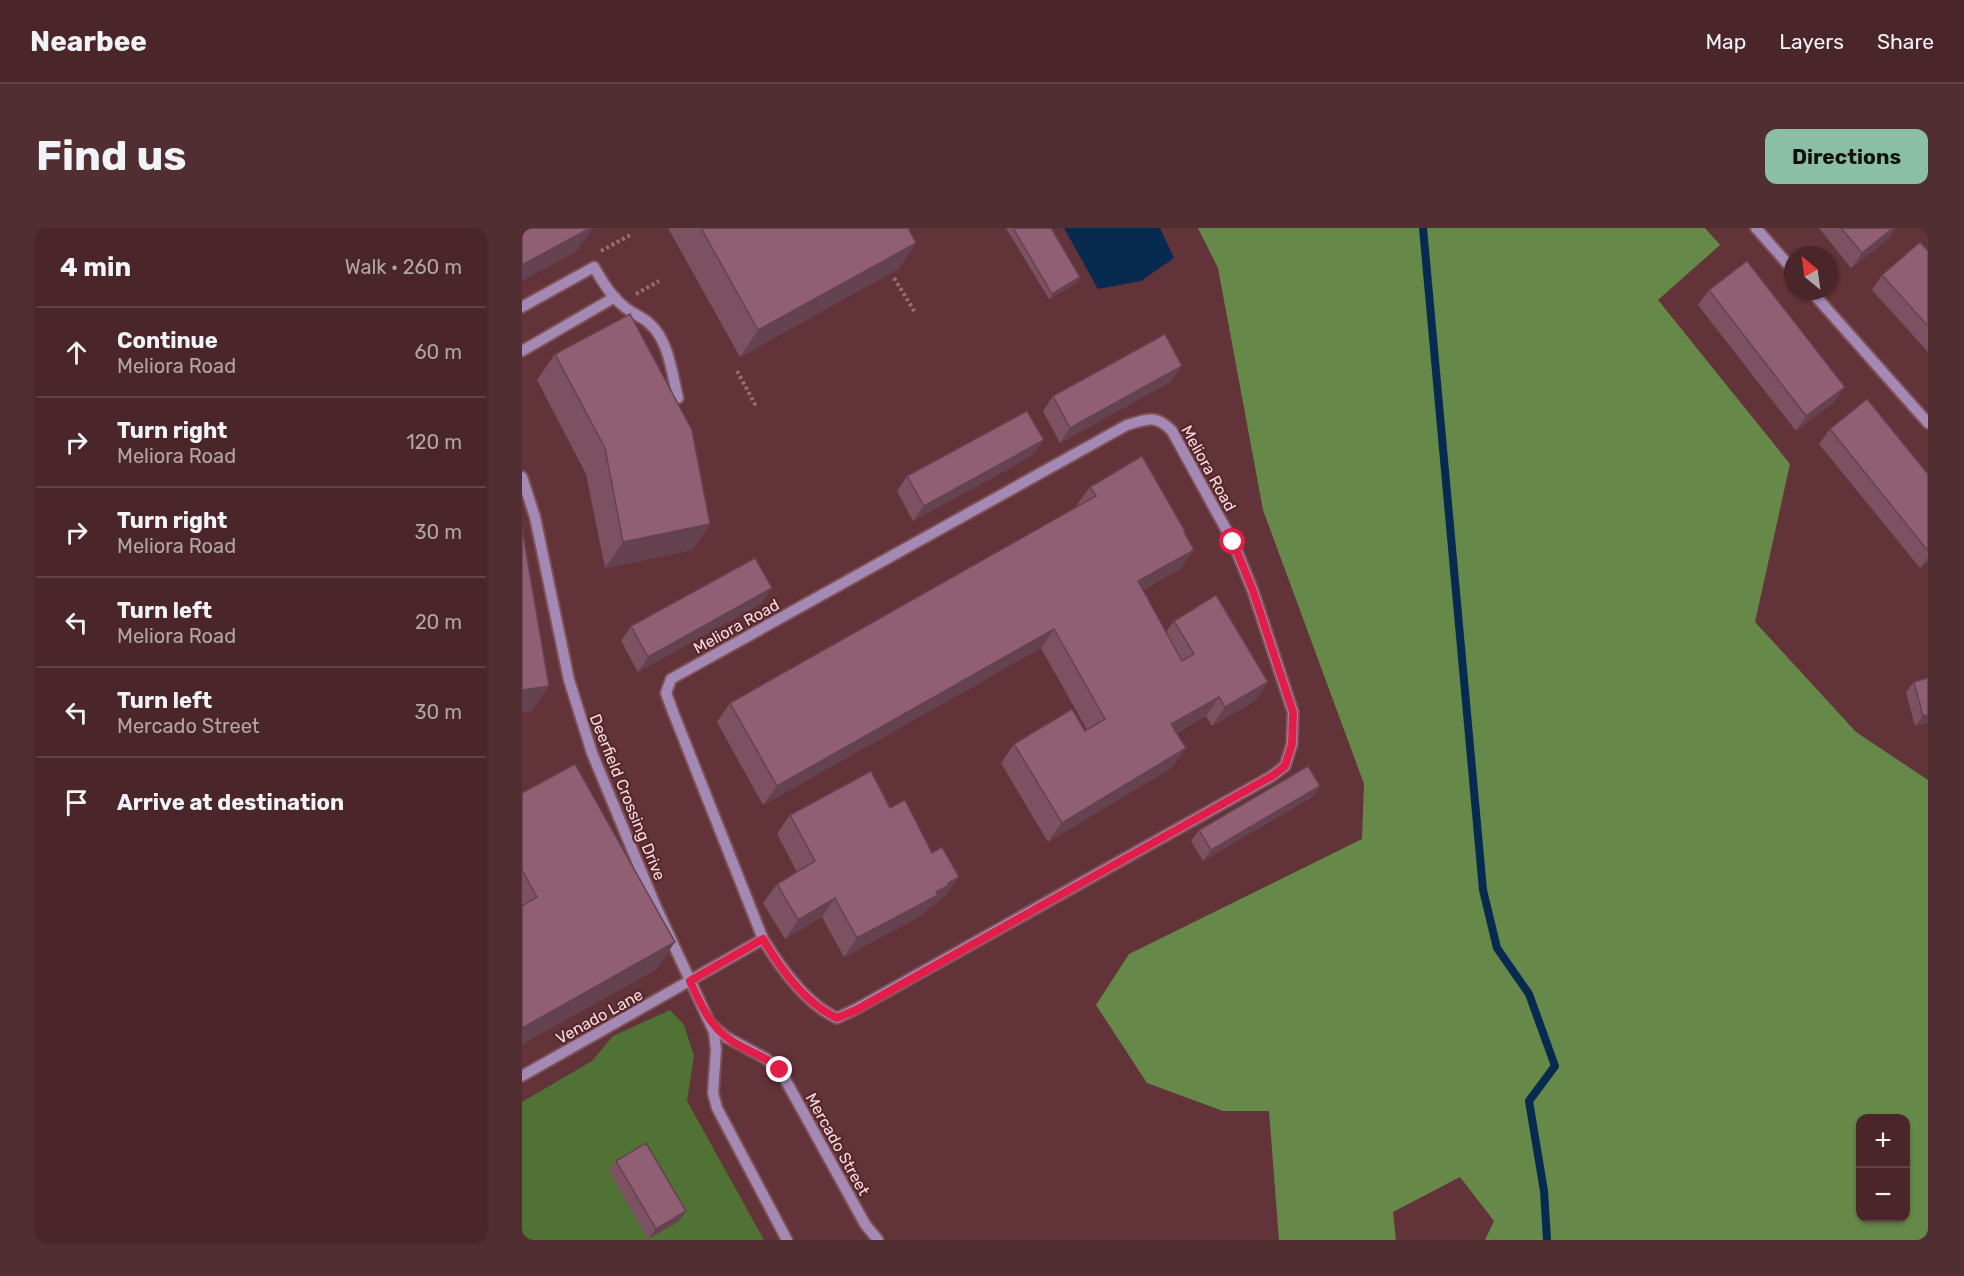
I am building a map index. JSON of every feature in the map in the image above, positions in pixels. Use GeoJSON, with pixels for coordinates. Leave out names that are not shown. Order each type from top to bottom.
{"type":"FeatureCollection","features":[{"type":"Feature","properties":{"kind":"street"},"geometry":{"type":"LineString","coordinates":[[1755,228],[1784,260]]}},
{"type":"Feature","properties":{"kind":"street"},"geometry":{"type":"LineString","coordinates":[[522,307],[594,267],[625,308],[650,324],[660,337],[667,354],[678,398],[661,379]]}},
{"type":"Feature","properties":{"kind":"street"},"geometry":{"type":"LineString","coordinates":[[522,351],[615,297]]}},
{"type":"Feature","properties":{"kind":"street"},"geometry":{"type":"LineString","coordinates":[[1819,300],[1928,423]]}},
{"type":"Feature","properties":{"kind":"street"},"geometry":{"type":"LineString","coordinates":[[625,308],[631,322]]}},
{"type":"Feature","properties":{"kind":"street","name":"Meliora Road"},"geometry":{"type":"LineString","coordinates":[[1148,418],[1164,421],[1172,431],[1233,542],[1253,591],[1293,712],[1292,744],[1285,766],[1272,776],[1189,823],[856,1010],[837,1018],[822,1011],[814,1003],[778,964],[763,939],[666,693],[671,680],[1127,425],[1148,418]]}},
{"type":"Feature","properties":{"kind":"street","name":"Deerfield Crossing Drive"},"geometry":{"type":"LineString","coordinates":[[522,477],[535,517],[569,680],[580,720],[647,885],[690,981]]}},
{"type":"Feature","properties":{"kind":"street"},"geometry":{"type":"LineString","coordinates":[[690,981],[763,939]]}},
{"type":"Feature","properties":{"kind":"street","name":"Mercado Street"},"geometry":{"type":"LineString","coordinates":[[690,981],[712,1025],[716,1050],[713,1093],[717,1108],[787,1240]]}},
{"type":"Feature","properties":{"kind":"street","name":"Venado Lane"},"geometry":{"type":"LineString","coordinates":[[522,1076],[690,981]]}},
{"type":"Feature","properties":{"kind":"street","name":"Mercado Street"},"geometry":{"type":"LineString","coordinates":[[712,1025],[726,1037],[765,1058],[780,1070],[865,1224],[878,1240]]}},
{"type":"Feature","properties":{"kind":"path"},"geometry":{"type":"LineString","coordinates":[[598,252],[632,234]]}},
{"type":"Feature","properties":{"kind":"path"},"geometry":{"type":"LineString","coordinates":[[894,278],[916,314]]}},
{"type":"Feature","properties":{"kind":"path"},"geometry":{"type":"LineString","coordinates":[[737,370],[756,406]]}},
{"type":"Feature","properties":{"kind":"green space"},"geometry":{"type":"Polygon","coordinates":[[[1198,228],[1705,228],[1720,245],[1658,300],[1790,464],[1755,622],[1856,732],[1928,780],[1928,1240],[1485,1240],[1494,1221],[1460,1177],[1393,1212],[1396,1240],[1279,1240],[1269,1111],[1223,1111],[1147,1083],[1096,1005],[1129,954],[1362,839],[1364,784],[1263,510],[1218,268],[1198,228]]]}},
{"type":"Feature","properties":{"kind":"green space"},"geometry":{"type":"Polygon","coordinates":[[[670,1010],[684,1025],[694,1056],[687,1101],[764,1240],[522,1240],[522,1102],[592,1061],[613,1036],[670,1010]]]}},
{"type":"Feature","properties":{"kind":"water"},"geometry":{"type":"Polygon","coordinates":[[[1064,228],[1160,228],[1174,258],[1141,281],[1098,289],[1064,228]]]}},
{"type":"Feature","properties":{"kind":"building"},"geometry":{"type":"Polygon","coordinates":[[[522,228],[590,228],[522,265],[522,228]]]}},
{"type":"Feature","properties":{"kind":"building"},"geometry":{"type":"Polygon","coordinates":[[[701,228],[908,228],[916,243],[758,330],[701,228]]]}},
{"type":"Feature","properties":{"kind":"building"},"geometry":{"type":"Polygon","coordinates":[[[1013,228],[1051,228],[1080,277],[1052,294],[1013,228]]]}},
{"type":"Feature","properties":{"kind":"building"},"geometry":{"type":"Polygon","coordinates":[[[1841,228],[1893,228],[1862,253],[1841,228]]]}},
{"type":"Feature","properties":{"kind":"building"},"geometry":{"type":"Polygon","coordinates":[[[1920,242],[1928,251],[1928,326],[1882,275],[1920,242]]]}},
{"type":"Feature","properties":{"kind":"building"},"geometry":{"type":"Polygon","coordinates":[[[1747,261],[1845,387],[1806,416],[1709,290],[1747,261]]]}},
{"type":"Feature","properties":{"kind":"building"},"geometry":{"type":"Polygon","coordinates":[[[630,314],[692,430],[710,524],[623,542],[605,448],[555,354],[630,314]]]}},
{"type":"Feature","properties":{"kind":"building"},"geometry":{"type":"Polygon","coordinates":[[[1165,334],[1182,366],[1070,428],[1053,396],[1165,334]]]}},
{"type":"Feature","properties":{"kind":"building"},"geometry":{"type":"Polygon","coordinates":[[[1867,399],[1928,474],[1928,551],[1830,429],[1867,399]]]}},
{"type":"Feature","properties":{"kind":"building"},"geometry":{"type":"Polygon","coordinates":[[[1027,411],[1044,440],[924,506],[907,476],[1027,411]]]}},
{"type":"Feature","properties":{"kind":"building"},"geometry":{"type":"Polygon","coordinates":[[[1142,456],[1194,550],[1138,581],[1182,661],[1194,654],[1174,621],[1216,595],[1268,682],[1225,707],[1219,697],[1171,724],[1186,748],[1062,823],[1014,744],[1072,709],[1085,731],[1105,719],[1054,629],[777,786],[730,703],[1096,496],[1090,487],[1142,456]]]}},
{"type":"Feature","properties":{"kind":"building"},"geometry":{"type":"Polygon","coordinates":[[[522,528],[549,686],[522,690],[522,528]]]}},
{"type":"Feature","properties":{"kind":"building"},"geometry":{"type":"Polygon","coordinates":[[[755,558],[772,588],[648,657],[631,626],[755,558]]]}},
{"type":"Feature","properties":{"kind":"building"},"geometry":{"type":"Polygon","coordinates":[[[1928,678],[1928,715],[1923,716],[1914,682],[1928,678]]]}},
{"type":"Feature","properties":{"kind":"building"},"geometry":{"type":"Polygon","coordinates":[[[575,764],[675,942],[522,1028],[522,906],[537,897],[522,870],[522,793],[575,764]]]}},
{"type":"Feature","properties":{"kind":"building"},"geometry":{"type":"Polygon","coordinates":[[[1308,766],[1320,786],[1211,850],[1199,830],[1308,766]]]}},
{"type":"Feature","properties":{"kind":"building"},"geometry":{"type":"Polygon","coordinates":[[[871,771],[890,808],[905,800],[932,853],[942,847],[959,877],[936,892],[938,895],[857,938],[835,898],[798,920],[777,884],[815,861],[790,815],[871,771]]]}},
{"type":"Feature","properties":{"kind":"building"},"geometry":{"type":"Polygon","coordinates":[[[646,1143],[686,1211],[656,1229],[616,1161],[646,1143]]]}},
{"type":"Feature","properties":{"kind":"waterway"},"geometry":{"type":"LineString","coordinates":[[1423,228],[1483,890],[1497,948],[1529,994],[1555,1066],[1529,1101],[1544,1191],[1547,1240]]}},
{"type":"Feature","properties":{"kind":"route"},"geometry":{"type":"LineString","coordinates":[[780,1070],[765,1058],[726,1037],[712,1025],[690,981],[763,939],[778,964],[822,1011],[837,1018],[856,1010],[1158,841],[1272,776],[1285,766],[1292,744],[1293,712],[1253,591],[1233,542]]}}]}
